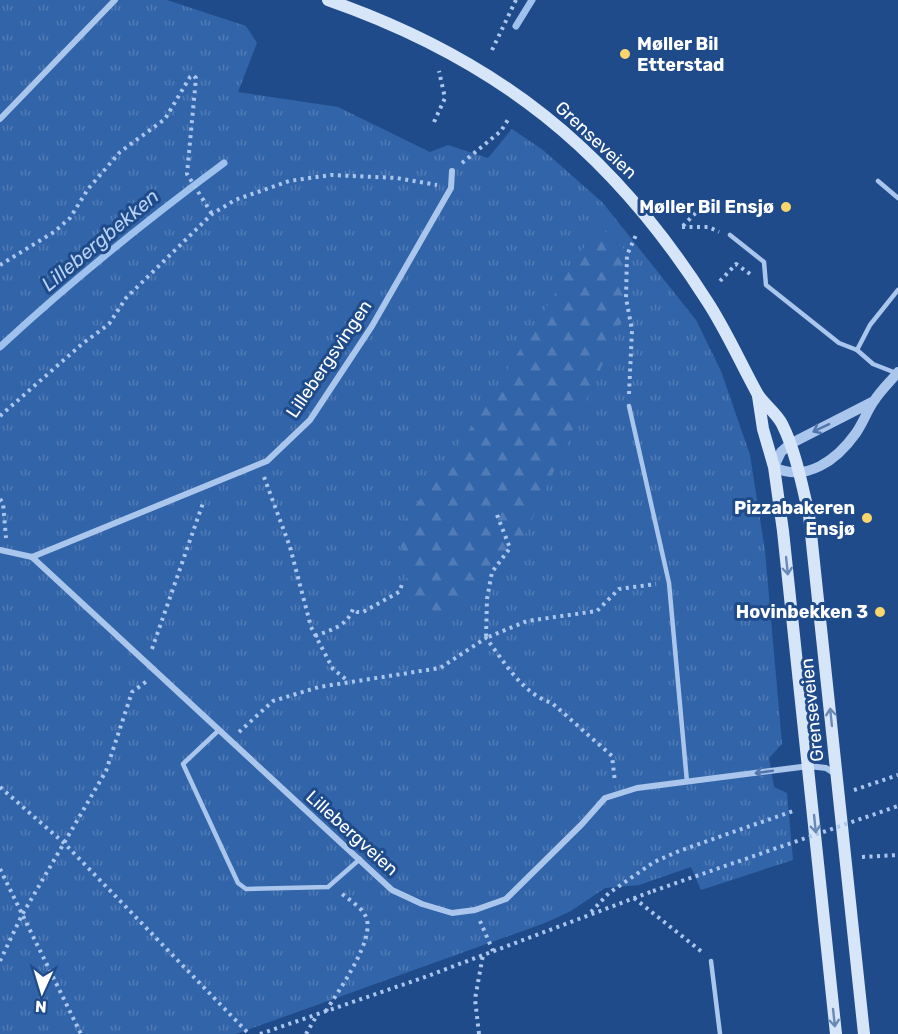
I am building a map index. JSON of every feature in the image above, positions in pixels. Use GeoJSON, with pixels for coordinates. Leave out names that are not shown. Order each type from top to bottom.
{"type":"FeatureCollection","features":[{"type":"Feature","properties":{"kind":"main road","name":"Grenseveien"},"geometry":{"type":"LineString","coordinates":[[328,0],[378,18],[438,45],[524,98],[560,128],[622,188],[667,242],[709,303],[758,395],[781,422],[799,473],[811,526],[864,1034]]}},
{"type":"Feature","properties":{"kind":"main road","name":"Grenseveien"},"geometry":{"type":"LineString","coordinates":[[758,395],[763,429],[774,467],[784,541],[836,1034]]}},
{"type":"Feature","properties":{"kind":"street"},"geometry":{"type":"LineString","coordinates":[[0,119],[115,0]]}},
{"type":"Feature","properties":{"kind":"street","name":"Lillebergsvingen"},"geometry":{"type":"LineString","coordinates":[[32,557],[267,461],[310,420],[372,326],[451,188],[453,171]]}},
{"type":"Feature","properties":{"kind":"street"},"geometry":{"type":"LineString","coordinates":[[874,401],[790,444],[781,452],[774,467],[785,472],[799,473],[817,467],[840,452],[856,433],[874,401],[898,373]]}},
{"type":"Feature","properties":{"kind":"street"},"geometry":{"type":"LineString","coordinates":[[3,550],[32,557]]}},
{"type":"Feature","properties":{"kind":"street","name":"Lillebergveien"},"geometry":{"type":"LineString","coordinates":[[32,557],[392,890],[422,904],[452,913],[475,910],[506,899],[605,798],[637,788],[809,766],[826,768],[837,775]]}},
{"type":"Feature","properties":{"kind":"lane"},"geometry":{"type":"LineString","coordinates":[[878,182],[898,198]]}},
{"type":"Feature","properties":{"kind":"lane"},"geometry":{"type":"LineString","coordinates":[[730,235],[764,262],[766,285],[839,343],[856,350],[873,364],[898,373]]}},
{"type":"Feature","properties":{"kind":"lane"},"geometry":{"type":"LineString","coordinates":[[856,350],[870,325],[898,290]]}},
{"type":"Feature","properties":{"kind":"lane"},"geometry":{"type":"LineString","coordinates":[[629,406],[669,583],[687,782]]}},
{"type":"Feature","properties":{"kind":"lane"},"geometry":{"type":"LineString","coordinates":[[219,730],[183,764],[238,883],[246,889],[328,888],[360,860]]}},
{"type":"Feature","properties":{"kind":"lane"},"geometry":{"type":"LineString","coordinates":[[711,961],[720,1034]]}},
{"type":"Feature","properties":{"kind":"path"},"geometry":{"type":"LineString","coordinates":[[492,50],[516,0]]}},
{"type":"Feature","properties":{"kind":"path"},"geometry":{"type":"LineString","coordinates":[[434,122],[445,98],[439,71]]}},
{"type":"Feature","properties":{"kind":"path"},"geometry":{"type":"LineString","coordinates":[[0,265],[54,232],[70,218],[88,189],[120,152],[165,119],[193,75],[196,78],[187,174],[212,214]]}},
{"type":"Feature","properties":{"kind":"path"},"geometry":{"type":"LineString","coordinates":[[453,171],[501,131],[509,118]]}},
{"type":"Feature","properties":{"kind":"path"},"geometry":{"type":"LineString","coordinates":[[0,416],[82,344],[109,324],[126,298],[212,214],[235,200],[309,177],[331,175],[397,178],[451,188]]}},
{"type":"Feature","properties":{"kind":"path"},"geometry":{"type":"LineString","coordinates":[[707,201],[682,227],[709,227],[714,231]]}},
{"type":"Feature","properties":{"kind":"path"},"geometry":{"type":"LineString","coordinates":[[629,406],[632,330],[626,298],[627,255],[636,235]]}},
{"type":"Feature","properties":{"kind":"path"},"geometry":{"type":"LineString","coordinates":[[720,281],[736,264],[745,270]]}},
{"type":"Feature","properties":{"kind":"path"},"geometry":{"type":"LineString","coordinates":[[260,465],[290,547],[311,627],[333,669],[348,682]]}},
{"type":"Feature","properties":{"kind":"path"},"geometry":{"type":"LineString","coordinates":[[147,664],[208,485]]}},
{"type":"Feature","properties":{"kind":"path"},"geometry":{"type":"LineString","coordinates":[[0,500],[3,503],[3,550]]}},
{"type":"Feature","properties":{"kind":"path"},"geometry":{"type":"LineString","coordinates":[[497,515],[510,548],[492,572],[487,598],[486,638],[522,684],[541,699],[552,703],[612,756],[617,794]]}},
{"type":"Feature","properties":{"kind":"path"},"geometry":{"type":"LineString","coordinates":[[315,636],[342,625],[351,616],[353,609],[363,612],[399,592],[403,582]]}},
{"type":"Feature","properties":{"kind":"path"},"geometry":{"type":"LineString","coordinates":[[230,741],[252,718],[273,701],[319,687],[440,668],[486,638],[527,621],[597,611],[619,589],[669,583]]}},
{"type":"Feature","properties":{"kind":"path"},"geometry":{"type":"LineString","coordinates":[[0,961],[22,915],[106,771],[132,692],[157,673]]}},
{"type":"Feature","properties":{"kind":"path"},"geometry":{"type":"LineString","coordinates":[[854,789],[898,775]]}},
{"type":"Feature","properties":{"kind":"path"},"geometry":{"type":"LineString","coordinates":[[0,787],[64,843],[249,1034]]}},
{"type":"Feature","properties":{"kind":"path"},"geometry":{"type":"LineString","coordinates":[[260,1034],[483,955],[588,914],[898,806]]}},
{"type":"Feature","properties":{"kind":"path"},"geometry":{"type":"LineString","coordinates":[[588,914],[609,893],[654,862],[797,810]]}},
{"type":"Feature","properties":{"kind":"path"},"geometry":{"type":"LineString","coordinates":[[861,857],[898,855]]}},
{"type":"Feature","properties":{"kind":"path"},"geometry":{"type":"LineString","coordinates":[[0,869],[81,1034]]}},
{"type":"Feature","properties":{"kind":"path"},"geometry":{"type":"LineString","coordinates":[[326,1011],[363,946],[367,924],[365,914],[331,885]]}},
{"type":"Feature","properties":{"kind":"path"},"geometry":{"type":"LineString","coordinates":[[634,898],[711,961]]}},
{"type":"Feature","properties":{"kind":"path"},"geometry":{"type":"LineString","coordinates":[[475,910],[493,951]]}},
{"type":"Feature","properties":{"kind":"path"},"geometry":{"type":"LineString","coordinates":[[479,1034],[475,999],[483,955]]}},
{"type":"Feature","properties":{"kind":"path"},"geometry":{"type":"LineString","coordinates":[[306,1034],[318,1014]]}},
{"type":"Feature","properties":{"kind":"green space"},"geometry":{"type":"Polygon","coordinates":[[[0,0],[167,0],[246,26],[257,43],[238,92],[338,107],[430,152],[448,145],[488,158],[512,129],[543,150],[603,203],[696,320],[721,371],[750,455],[765,551],[782,744],[769,758],[774,787],[787,793],[793,860],[701,890],[691,867],[639,885],[605,888],[571,911],[545,923],[236,1034],[0,1034],[0,0]]]}},
{"type":"Feature","properties":{"kind":"green space"},"geometry":{"type":"Polygon","coordinates":[[[598,225],[625,250],[625,315],[518,550],[440,615],[410,593],[398,530],[474,423],[598,225]]]}},
{"type":"Feature","properties":{"kind":"waterway","name":"Lillebergbekken"},"geometry":{"type":"LineString","coordinates":[[516,26],[532,0]]}},
{"type":"Feature","properties":{"kind":"waterway","name":"Lillebergbekken"},"geometry":{"type":"LineString","coordinates":[[0,347],[54,298],[224,163]]}},
{"type":"Feature","properties":{"kind":"place","name":"Møller Bil Etterstad"},"geometry":{"type":"Point","coordinates":[625,54]}},
{"type":"Feature","properties":{"kind":"place","name":"Møller Bil Ensjø"},"geometry":{"type":"Point","coordinates":[786,207]}},
{"type":"Feature","properties":{"kind":"place","name":"Pizzabakeren Ensjø"},"geometry":{"type":"Point","coordinates":[867,518]}},
{"type":"Feature","properties":{"kind":"place","name":"Hovinbekken 3"},"geometry":{"type":"Point","coordinates":[880,612]}}]}
